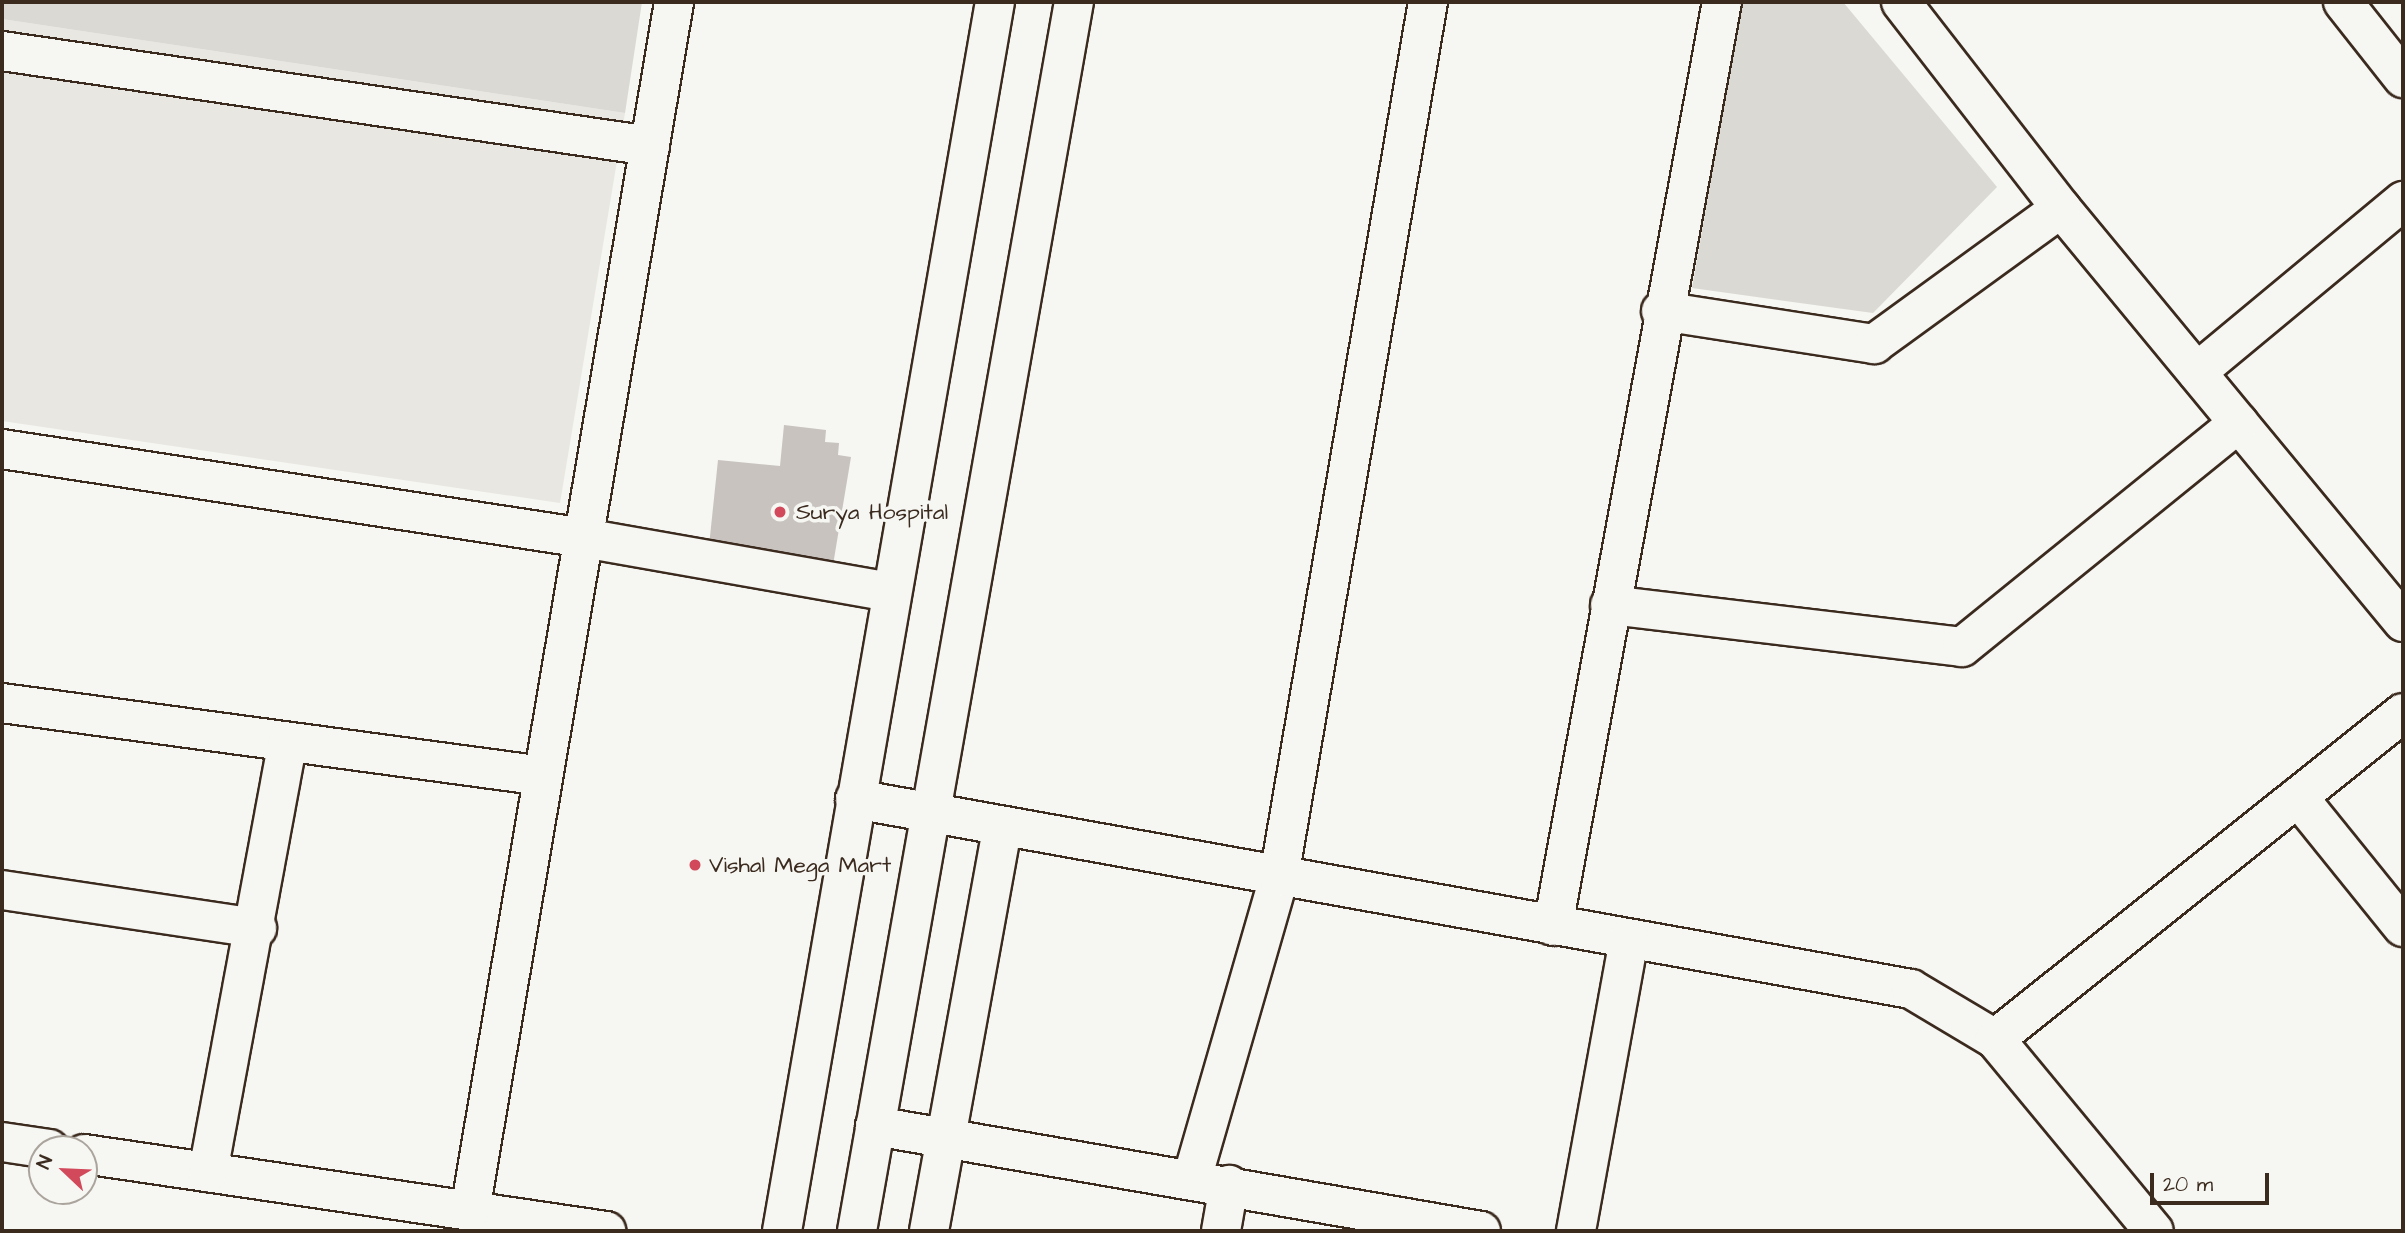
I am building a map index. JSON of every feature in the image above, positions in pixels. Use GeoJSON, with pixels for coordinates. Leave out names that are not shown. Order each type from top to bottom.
{"type":"FeatureCollection","features":[{"type":"Feature","properties":{"kind":"street"},"geometry":{"type":"LineString","coordinates":[[470,1211],[674,2]]}},
{"type":"Feature","properties":{"kind":"street"},"geometry":{"type":"LineString","coordinates":[[782,1231],[995,2]]}},
{"type":"Feature","properties":{"kind":"street"},"geometry":{"type":"LineString","coordinates":[[857,1231],[1074,2]]}},
{"type":"Feature","properties":{"kind":"street"},"geometry":{"type":"LineString","coordinates":[[1221,1231],[1211,1182],[1279,877],[1428,2]]}},
{"type":"Feature","properties":{"kind":"street"},"geometry":{"type":"LineString","coordinates":[[1553,926],[1661,311],[1722,2]]}},
{"type":"Feature","properties":{"kind":"street"},"geometry":{"type":"LineString","coordinates":[[1902,2],[2061,208],[2403,622]]}},
{"type":"Feature","properties":{"kind":"street"},"geometry":{"type":"LineString","coordinates":[[2343,2],[2403,78]]}},
{"type":"Feature","properties":{"kind":"street"},"geometry":{"type":"LineString","coordinates":[[2,51],[66,56],[650,146]]}},
{"type":"Feature","properties":{"kind":"street"},"geometry":{"type":"LineString","coordinates":[[2197,372],[2403,201]]}},
{"type":"Feature","properties":{"kind":"street"},"geometry":{"type":"LineString","coordinates":[[1661,311],[1874,344],[2061,208]]}},
{"type":"Feature","properties":{"kind":"street"},"geometry":{"type":"LineString","coordinates":[[1610,605],[1962,647],[2239,423]]}},
{"type":"Feature","properties":{"kind":"street"},"geometry":{"type":"LineString","coordinates":[[2,449],[584,538],[891,592]]}},
{"type":"Feature","properties":{"kind":"street"},"geometry":{"type":"LineString","coordinates":[[2,703],[543,776]]}},
{"type":"Feature","properties":{"kind":"street"},"geometry":{"type":"LineString","coordinates":[[1995,1039],[2403,713]]}},
{"type":"Feature","properties":{"kind":"street"},"geometry":{"type":"LineString","coordinates":[[208,1172],[257,928],[288,742]]}},
{"type":"Feature","properties":{"kind":"street"},"geometry":{"type":"LineString","coordinates":[[2298,797],[2403,927]]}},
{"type":"Feature","properties":{"kind":"street"},"geometry":{"type":"LineString","coordinates":[[855,799],[930,816],[1912,989],[1995,1039],[2154,1231]]}},
{"type":"Feature","properties":{"kind":"street"},"geometry":{"type":"LineString","coordinates":[[929,1231],[1002,828]]}},
{"type":"Feature","properties":{"kind":"street"},"geometry":{"type":"LineString","coordinates":[[2,891],[257,928]]}},
{"type":"Feature","properties":{"kind":"street"},"geometry":{"type":"LineString","coordinates":[[1576,1231],[1629,939]]}},
{"type":"Feature","properties":{"kind":"street"},"geometry":{"type":"LineString","coordinates":[[875,1126],[1211,1182],[1467,1230]]}},
{"type":"Feature","properties":{"kind":"street"},"geometry":{"type":"LineString","coordinates":[[2,1142],[28,1146]]}},
{"type":"Feature","properties":{"kind":"street"},"geometry":{"type":"LineString","coordinates":[[98,1156],[606,1231]]}},
{"type":"Feature","properties":{"kind":"shaded area"},"geometry":{"type":"Polygon","coordinates":[[[2,2],[642,2],[625,113],[2,19],[2,2]]]}},
{"type":"Feature","properties":{"kind":"shaded area"},"geometry":{"type":"Polygon","coordinates":[[[1742,2],[1843,2],[1997,187],[1873,313],[1692,288],[1742,2]]]}},
{"type":"Feature","properties":{"kind":"shaded area"},"geometry":{"type":"Polygon","coordinates":[[[2,19],[625,113],[560,503],[2,421],[2,19]]]}},
{"type":"Feature","properties":{"kind":"building"},"geometry":{"type":"Polygon","coordinates":[[[784,425],[826,430],[825,442],[839,443],[838,455],[851,457],[833,565],[709,546],[718,460],[780,466],[784,425]]]}},
{"type":"Feature","properties":{"kind":"place","name":"Surya Hospital"},"geometry":{"type":"Point","coordinates":[780,512]}},
{"type":"Feature","properties":{"kind":"place","name":"Vishal Mega Mart"},"geometry":{"type":"Point","coordinates":[695,865]}}]}
